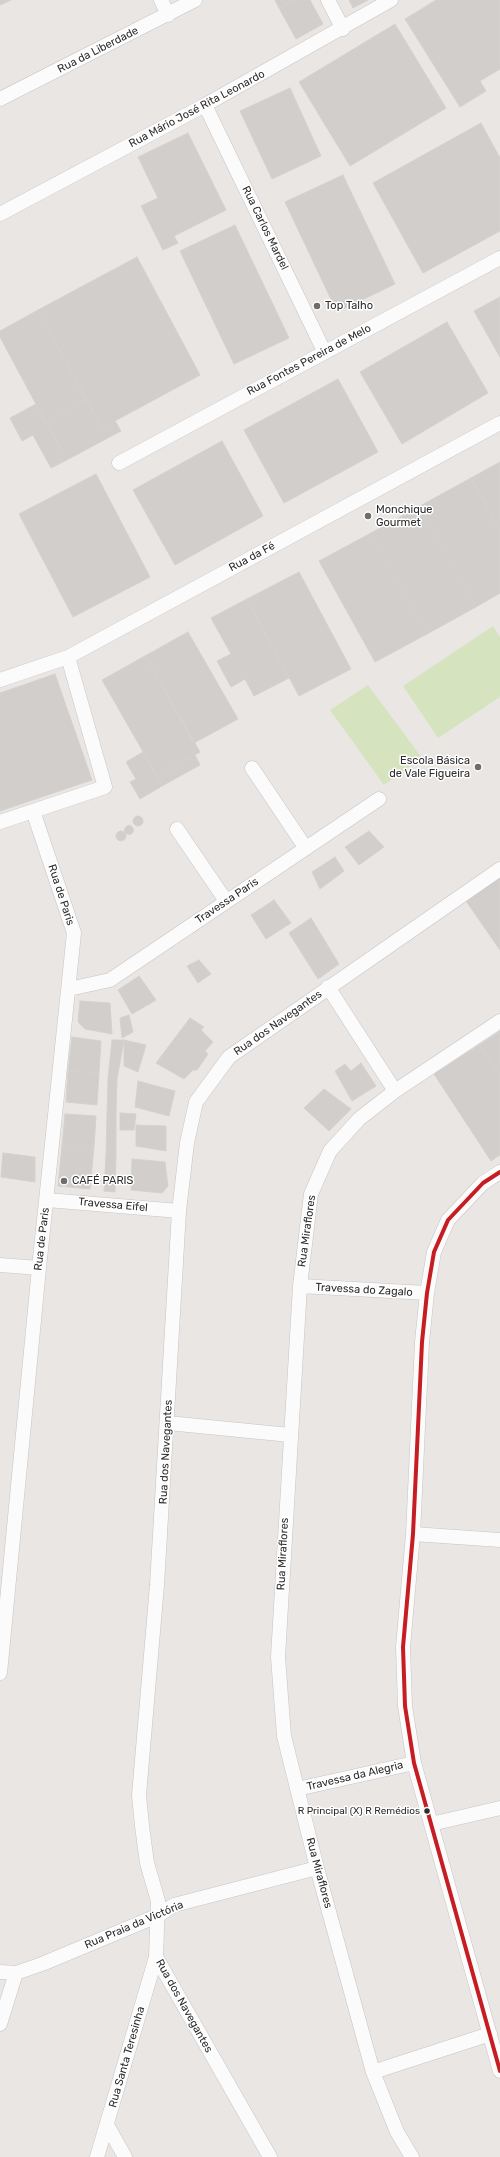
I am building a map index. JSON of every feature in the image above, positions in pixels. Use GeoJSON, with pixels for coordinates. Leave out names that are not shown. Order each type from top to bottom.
{"type":"FeatureCollection","features":[{"type":"Feature","properties":{"kind":"street"},"geometry":{"type":"LineString","coordinates":[[161,0],[168,15]]}},
{"type":"Feature","properties":{"kind":"street","name":"Rua da Liberdade"},"geometry":{"type":"LineString","coordinates":[[0,99],[195,0]]}},
{"type":"Feature","properties":{"kind":"street"},"geometry":{"type":"LineString","coordinates":[[328,0],[343,29]]}},
{"type":"Feature","properties":{"kind":"street","name":"Rua Mário José Rita Leonardo"},"geometry":{"type":"LineString","coordinates":[[0,214],[205,105],[343,29],[392,0]]}},
{"type":"Feature","properties":{"kind":"street","name":"Rua Carlos Mardel"},"geometry":{"type":"LineString","coordinates":[[205,105],[324,351]]}},
{"type":"Feature","properties":{"kind":"street","name":"Rua Fontes Pereira de Melo"},"geometry":{"type":"LineString","coordinates":[[119,463],[324,351],[500,258]]}},
{"type":"Feature","properties":{"kind":"street","name":"Rua da Fé"},"geometry":{"type":"LineString","coordinates":[[0,680],[68,657],[500,423]]}},
{"type":"Feature","properties":{"kind":"street"},"geometry":{"type":"LineString","coordinates":[[0,822],[106,787],[68,657]]}},
{"type":"Feature","properties":{"kind":"street"},"geometry":{"type":"LineString","coordinates":[[252,768],[305,847]]}},
{"type":"Feature","properties":{"kind":"street","name":"Travessa Paris"},"geometry":{"type":"LineString","coordinates":[[69,989],[110,980],[305,847],[379,799]]}},
{"type":"Feature","properties":{"kind":"street","name":"Rua de Paris"},"geometry":{"type":"LineString","coordinates":[[0,1672],[38,1268],[47,1200],[74,933],[33,811]]}},
{"type":"Feature","properties":{"kind":"street"},"geometry":{"type":"LineString","coordinates":[[177,829],[226,901]]}},
{"type":"Feature","properties":{"kind":"street","name":"Rua dos Navegantes"},"geometry":{"type":"LineString","coordinates":[[270,2157],[156,1958],[156,1916],[158,1901],[147,1864],[139,1795],[157,1585],[168,1423],[179,1211],[187,1143],[196,1102],[229,1057],[500,869]]}},
{"type":"Feature","properties":{"kind":"street"},"geometry":{"type":"LineString","coordinates":[[328,987],[395,1091]]}},
{"type":"Feature","properties":{"kind":"street","name":"Rua Miraflores"},"geometry":{"type":"LineString","coordinates":[[412,2157],[397,2132],[373,2072],[317,1868],[284,1736],[278,1657],[300,1286],[311,1194],[330,1151],[359,1119],[395,1091],[500,1021]]}},
{"type":"Feature","properties":{"kind":"street"},"geometry":{"type":"LineString","coordinates":[[500,1172],[483,1183],[448,1220],[434,1252],[427,1293],[422,1342],[413,1534],[403,1647],[405,1706],[414,1763],[500,2072]]}},
{"type":"Feature","properties":{"kind":"street","name":"Travessa Eifel"},"geometry":{"type":"LineString","coordinates":[[47,1200],[179,1211]]}},
{"type":"Feature","properties":{"kind":"street"},"geometry":{"type":"LineString","coordinates":[[0,1265],[38,1268]]}},
{"type":"Feature","properties":{"kind":"street","name":"Travessa do Zagalo"},"geometry":{"type":"LineString","coordinates":[[300,1286],[427,1293]]}},
{"type":"Feature","properties":{"kind":"street"},"geometry":{"type":"LineString","coordinates":[[168,1423],[290,1435]]}},
{"type":"Feature","properties":{"kind":"street"},"geometry":{"type":"LineString","coordinates":[[413,1534],[500,1540]]}},
{"type":"Feature","properties":{"kind":"street","name":"Travessa da Alegria"},"geometry":{"type":"LineString","coordinates":[[297,1789],[414,1763]]}},
{"type":"Feature","properties":{"kind":"street"},"geometry":{"type":"LineString","coordinates":[[431,1824],[500,1808]]}},
{"type":"Feature","properties":{"kind":"street","name":"Rua Praia da Victória"},"geometry":{"type":"LineString","coordinates":[[0,1972],[16,1974],[156,1916],[174,1905],[317,1868]]}},
{"type":"Feature","properties":{"kind":"street","name":"Rua Santa Teresinha"},"geometry":{"type":"LineString","coordinates":[[97,2157],[108,2125],[156,1958]]}},
{"type":"Feature","properties":{"kind":"street"},"geometry":{"type":"LineString","coordinates":[[0,2024],[16,1974]]}},
{"type":"Feature","properties":{"kind":"street"},"geometry":{"type":"LineString","coordinates":[[373,2072],[490,2034]]}},
{"type":"Feature","properties":{"kind":"street"},"geometry":{"type":"LineString","coordinates":[[108,2125],[126,2157]]}},
{"type":"Feature","properties":{"kind":"green space"},"geometry":{"type":"Polygon","coordinates":[[[493,626],[500,637],[500,697],[438,738],[403,686],[493,626]]]}},
{"type":"Feature","properties":{"kind":"green space"},"geometry":{"type":"Polygon","coordinates":[[[368,685],[422,758],[384,785],[330,710],[368,685]]]}},
{"type":"Feature","properties":{"kind":"building"},"geometry":{"type":"Polygon","coordinates":[[[0,0],[11,0],[0,5],[0,0]]]}},
{"type":"Feature","properties":{"kind":"building"},"geometry":{"type":"Polygon","coordinates":[[[275,0],[294,0],[279,8],[275,0]]]}},
{"type":"Feature","properties":{"kind":"building"},"geometry":{"type":"Polygon","coordinates":[[[294,0],[310,0],[323,24],[296,39],[279,8],[294,0]]]}},
{"type":"Feature","properties":{"kind":"building"},"geometry":{"type":"Polygon","coordinates":[[[349,0],[368,0],[353,8],[349,0]]]}},
{"type":"Feature","properties":{"kind":"building"},"geometry":{"type":"Polygon","coordinates":[[[436,0],[500,0],[500,69],[480,81],[486,91],[460,107],[405,19],[436,0]]]}},
{"type":"Feature","properties":{"kind":"building"},"geometry":{"type":"Polygon","coordinates":[[[395,24],[446,108],[350,166],[299,82],[395,24]]]}},
{"type":"Feature","properties":{"kind":"building"},"geometry":{"type":"Polygon","coordinates":[[[290,88],[321,156],[272,179],[240,111],[290,88]]]}},
{"type":"Feature","properties":{"kind":"building"},"geometry":{"type":"Polygon","coordinates":[[[481,123],[500,158],[500,231],[423,273],[373,183],[481,123]]]}},
{"type":"Feature","properties":{"kind":"building"},"geometry":{"type":"Polygon","coordinates":[[[188,133],[226,210],[174,236],[178,243],[163,250],[141,206],[158,198],[138,157],[188,133]]]}},
{"type":"Feature","properties":{"kind":"building"},"geometry":{"type":"Polygon","coordinates":[[[343,175],[395,284],[337,312],[285,202],[343,175]]]}},
{"type":"Feature","properties":{"kind":"building"},"geometry":{"type":"Polygon","coordinates":[[[235,225],[289,338],[234,364],[180,251],[235,225]]]}},
{"type":"Feature","properties":{"kind":"building"},"geometry":{"type":"Polygon","coordinates":[[[137,257],[200,375],[102,428],[38,310],[137,257]]]}},
{"type":"Feature","properties":{"kind":"building"},"geometry":{"type":"Polygon","coordinates":[[[500,297],[500,357],[474,311],[500,297]]]}},
{"type":"Feature","properties":{"kind":"building"},"geometry":{"type":"Polygon","coordinates":[[[38,310],[86,399],[45,421],[0,337],[0,331],[38,310]]]}},
{"type":"Feature","properties":{"kind":"building"},"geometry":{"type":"Polygon","coordinates":[[[447,322],[488,393],[402,444],[360,372],[447,322]]]}},
{"type":"Feature","properties":{"kind":"building"},"geometry":{"type":"Polygon","coordinates":[[[338,379],[378,452],[284,503],[244,430],[338,379]]]}},
{"type":"Feature","properties":{"kind":"building"},"geometry":{"type":"Polygon","coordinates":[[[86,399],[102,428],[115,421],[121,431],[61,463],[57,455],[63,453],[45,421],[86,399]]]}},
{"type":"Feature","properties":{"kind":"building"},"geometry":{"type":"Polygon","coordinates":[[[36,404],[63,453],[57,455],[61,463],[51,468],[33,435],[22,441],[10,418],[36,404]]]}},
{"type":"Feature","properties":{"kind":"building"},"geometry":{"type":"Polygon","coordinates":[[[222,441],[263,516],[175,565],[133,490],[222,441]]]}},
{"type":"Feature","properties":{"kind":"building"},"geometry":{"type":"Polygon","coordinates":[[[500,462],[500,531],[471,478],[500,462]]]}},
{"type":"Feature","properties":{"kind":"building"},"geometry":{"type":"Polygon","coordinates":[[[96,474],[150,577],[73,617],[19,514],[96,474]]]}},
{"type":"Feature","properties":{"kind":"building"},"geometry":{"type":"Polygon","coordinates":[[[471,478],[500,531],[500,593],[476,607],[420,506],[471,478]]]}},
{"type":"Feature","properties":{"kind":"building"},"geometry":{"type":"Polygon","coordinates":[[[420,506],[476,607],[427,634],[371,533],[420,506]]]}},
{"type":"Feature","properties":{"kind":"building"},"geometry":{"type":"Polygon","coordinates":[[[371,533],[427,634],[375,662],[319,561],[371,533]]]}},
{"type":"Feature","properties":{"kind":"building"},"geometry":{"type":"Polygon","coordinates":[[[299,572],[351,669],[299,696],[247,599],[299,572]]]}},
{"type":"Feature","properties":{"kind":"building"},"geometry":{"type":"Polygon","coordinates":[[[247,599],[289,678],[254,696],[245,679],[231,687],[217,661],[231,654],[211,618],[247,599]]]}},
{"type":"Feature","properties":{"kind":"building"},"geometry":{"type":"Polygon","coordinates":[[[188,632],[238,719],[194,743],[145,656],[188,632]]]}},
{"type":"Feature","properties":{"kind":"building"},"geometry":{"type":"Polygon","coordinates":[[[145,656],[200,752],[157,776],[102,680],[145,656]]]}},
{"type":"Feature","properties":{"kind":"building"},"geometry":{"type":"Polygon","coordinates":[[[55,674],[92,780],[0,811],[0,693],[55,674]]]}},
{"type":"Feature","properties":{"kind":"building"},"geometry":{"type":"Polygon","coordinates":[[[143,752],[162,786],[140,799],[130,782],[136,779],[126,762],[143,752]]]}},
{"type":"Feature","properties":{"kind":"building"},"geometry":{"type":"Polygon","coordinates":[[[195,755],[200,765],[162,786],[157,776],[195,755]]]}},
{"type":"Feature","properties":{"kind":"building"},"geometry":{"type":"Polygon","coordinates":[[[136,816],[140,816],[142,817],[142,825],[136,826],[133,823],[133,819],[136,816]]]}},
{"type":"Feature","properties":{"kind":"building"},"geometry":{"type":"Polygon","coordinates":[[[129,825],[134,830],[129,835],[124,830],[129,825]]]}},
{"type":"Feature","properties":{"kind":"building"},"geometry":{"type":"Polygon","coordinates":[[[119,831],[123,831],[125,832],[125,840],[119,841],[116,838],[116,834],[119,831]]]}},
{"type":"Feature","properties":{"kind":"building"},"geometry":{"type":"Polygon","coordinates":[[[369,831],[384,847],[359,865],[345,847],[369,831]]]}},
{"type":"Feature","properties":{"kind":"building"},"geometry":{"type":"Polygon","coordinates":[[[335,857],[344,871],[320,889],[312,872],[335,857]]]}},
{"type":"Feature","properties":{"kind":"building"},"geometry":{"type":"Polygon","coordinates":[[[500,878],[500,950],[466,901],[500,878]]]}},
{"type":"Feature","properties":{"kind":"building"},"geometry":{"type":"Polygon","coordinates":[[[274,900],[291,923],[266,939],[251,915],[274,900]]]}},
{"type":"Feature","properties":{"kind":"building"},"geometry":{"type":"Polygon","coordinates":[[[311,918],[339,964],[318,979],[289,933],[311,918]]]}},
{"type":"Feature","properties":{"kind":"building"},"geometry":{"type":"Polygon","coordinates":[[[199,960],[211,974],[198,983],[187,966],[199,960]]]}},
{"type":"Feature","properties":{"kind":"building"},"geometry":{"type":"Polygon","coordinates":[[[139,976],[156,1000],[132,1014],[118,990],[139,976]]]}},
{"type":"Feature","properties":{"kind":"building"},"geometry":{"type":"Polygon","coordinates":[[[80,1001],[110,1003],[112,1034],[85,1029],[78,1022],[80,1001]]]}},
{"type":"Feature","properties":{"kind":"building"},"geometry":{"type":"Polygon","coordinates":[[[129,1015],[133,1032],[122,1038],[120,1018],[129,1015]]]}},
{"type":"Feature","properties":{"kind":"building"},"geometry":{"type":"Polygon","coordinates":[[[190,1018],[204,1027],[201,1030],[213,1042],[205,1051],[208,1054],[197,1070],[193,1070],[184,1079],[156,1063],[190,1018]]]}},
{"type":"Feature","properties":{"kind":"building"},"geometry":{"type":"Polygon","coordinates":[[[500,1031],[500,1077],[479,1045],[500,1031]]]}},
{"type":"Feature","properties":{"kind":"building"},"geometry":{"type":"Polygon","coordinates":[[[72,1037],[101,1041],[99,1073],[68,1071],[72,1037]]]}},
{"type":"Feature","properties":{"kind":"building"},"geometry":{"type":"Polygon","coordinates":[[[112,1040],[124,1040],[117,1079],[108,1078],[112,1040]]]}},
{"type":"Feature","properties":{"kind":"building"},"geometry":{"type":"Polygon","coordinates":[[[124,1040],[146,1045],[138,1072],[124,1066],[124,1040]]]}},
{"type":"Feature","properties":{"kind":"building"},"geometry":{"type":"Polygon","coordinates":[[[479,1045],[500,1077],[500,1155],[491,1161],[434,1074],[479,1045]]]}},
{"type":"Feature","properties":{"kind":"building"},"geometry":{"type":"Polygon","coordinates":[[[361,1063],[376,1086],[352,1101],[335,1071],[345,1064],[351,1071],[361,1063]]]}},
{"type":"Feature","properties":{"kind":"building"},"geometry":{"type":"Polygon","coordinates":[[[68,1071],[99,1073],[97,1105],[66,1102],[68,1071]]]}},
{"type":"Feature","properties":{"kind":"building"},"geometry":{"type":"Polygon","coordinates":[[[108,1078],[117,1079],[116,1116],[107,1115],[108,1078]]]}},
{"type":"Feature","properties":{"kind":"building"},"geometry":{"type":"Polygon","coordinates":[[[138,1081],[175,1091],[169,1116],[135,1107],[138,1081]]]}},
{"type":"Feature","properties":{"kind":"building"},"geometry":{"type":"Polygon","coordinates":[[[324,1089],[351,1109],[329,1131],[304,1108],[324,1089]]]}},
{"type":"Feature","properties":{"kind":"building"},"geometry":{"type":"Polygon","coordinates":[[[120,1113],[136,1114],[134,1130],[120,1130],[120,1113]]]}},
{"type":"Feature","properties":{"kind":"building"},"geometry":{"type":"Polygon","coordinates":[[[65,1114],[96,1116],[94,1147],[62,1146],[65,1114]]]}},
{"type":"Feature","properties":{"kind":"building"},"geometry":{"type":"Polygon","coordinates":[[[107,1115],[116,1116],[116,1155],[106,1154],[107,1115]]]}},
{"type":"Feature","properties":{"kind":"building"},"geometry":{"type":"Polygon","coordinates":[[[136,1125],[166,1126],[166,1151],[136,1146],[136,1125]]]}},
{"type":"Feature","properties":{"kind":"building"},"geometry":{"type":"Polygon","coordinates":[[[62,1146],[94,1147],[90,1189],[58,1186],[62,1146]]]}},
{"type":"Feature","properties":{"kind":"building"},"geometry":{"type":"Polygon","coordinates":[[[3,1153],[35,1157],[35,1182],[1,1177],[3,1153]]]}},
{"type":"Feature","properties":{"kind":"building"},"geometry":{"type":"Polygon","coordinates":[[[106,1154],[116,1155],[115,1192],[104,1191],[106,1154]]]}},
{"type":"Feature","properties":{"kind":"building"},"geometry":{"type":"Polygon","coordinates":[[[132,1159],[165,1162],[168,1186],[162,1193],[131,1190],[132,1159]]]}},
{"type":"Feature","properties":{"kind":"transit line"},"geometry":{"type":"LineString","coordinates":[[500,1172],[483,1183],[448,1220],[434,1252],[427,1293],[422,1342],[413,1534],[403,1647],[405,1706],[414,1763],[500,2071]]}},
{"type":"Feature","properties":{"kind":"place","name":"Top Talho"},"geometry":{"type":"Point","coordinates":[317,306]}},
{"type":"Feature","properties":{"kind":"place","name":"Monchique Gourmet"},"geometry":{"type":"Point","coordinates":[368,516]}},
{"type":"Feature","properties":{"kind":"place","name":"Escola Básica de Vale Figueira"},"geometry":{"type":"Point","coordinates":[478,767]}},
{"type":"Feature","properties":{"kind":"place","name":"CAFÉ PARIS"},"geometry":{"type":"Point","coordinates":[64,1181]}},
{"type":"Feature","properties":{"kind":"place","name":"R Principal (X) R Remédios"},"geometry":{"type":"Point","coordinates":[427,1811]}}]}
